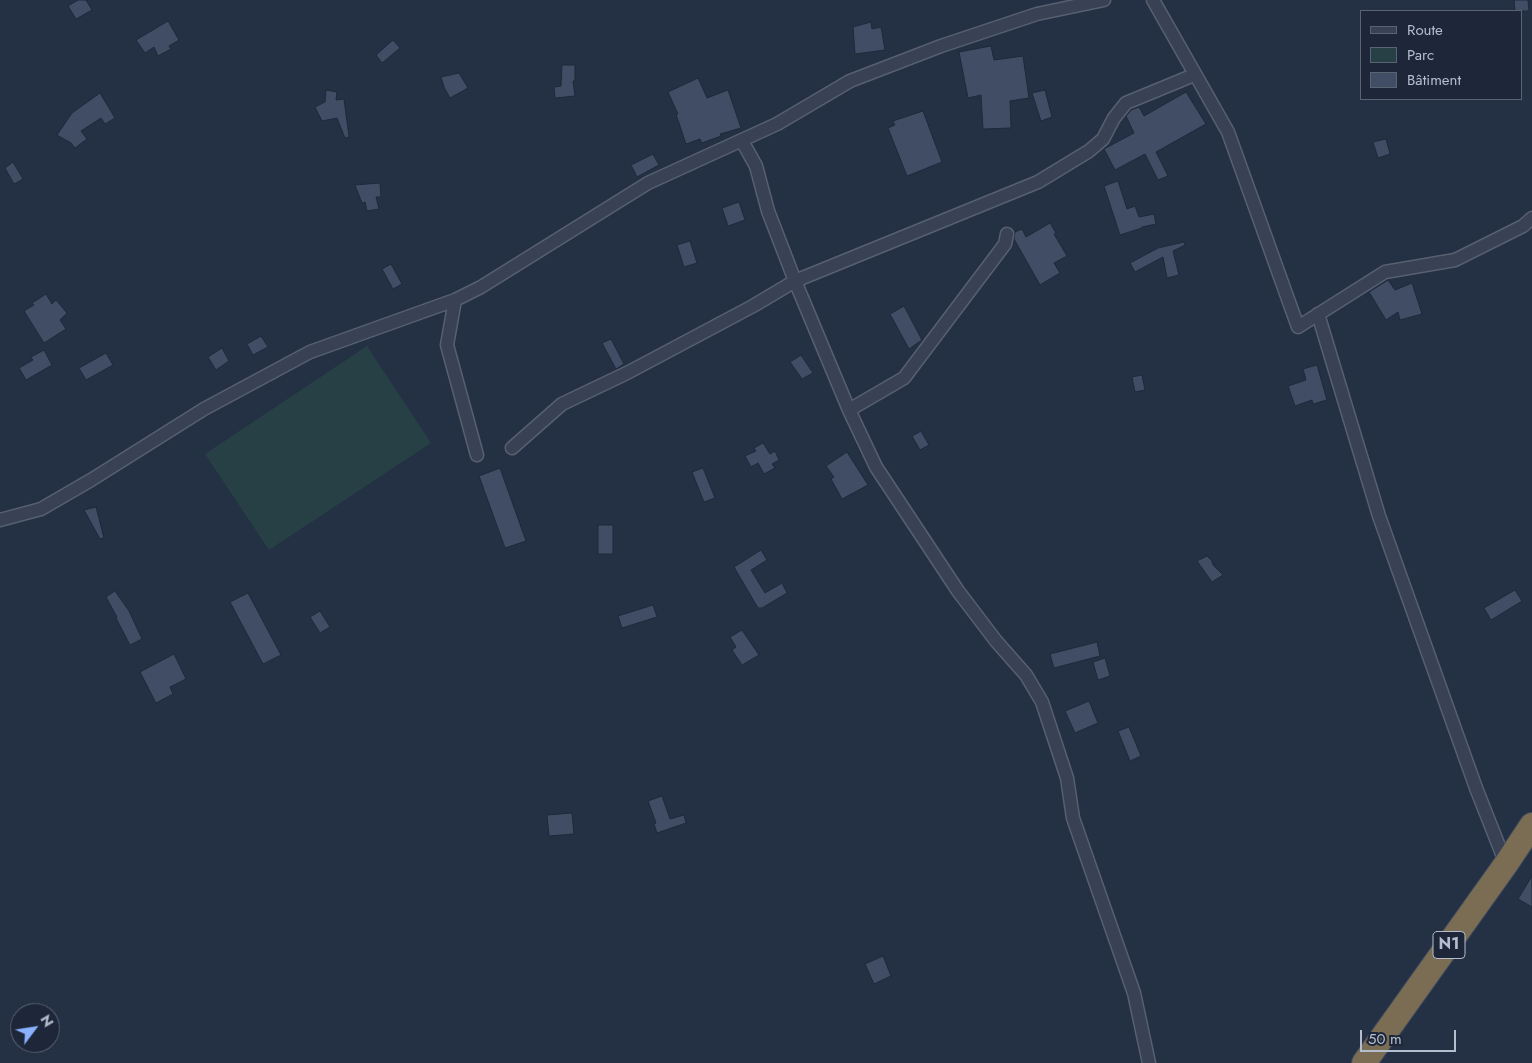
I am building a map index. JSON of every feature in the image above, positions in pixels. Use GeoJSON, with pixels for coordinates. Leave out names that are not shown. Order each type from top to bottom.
{"type":"FeatureCollection","features":[{"type":"Feature","properties":{"kind":"highway","name":"N1"},"geometry":{"type":"LineString","coordinates":[[1364,1063],[1532,825]]}},
{"type":"Feature","properties":{"kind":"street"},"geometry":{"type":"LineString","coordinates":[[0,520],[41,509],[204,409],[310,352],[455,300],[481,287],[648,183],[777,124],[850,81],[941,46],[1038,14],[1104,0]]}},
{"type":"Feature","properties":{"kind":"street"},"geometry":{"type":"LineString","coordinates":[[1153,0],[1228,132],[1298,327],[1385,272],[1455,260],[1523,226],[1532,218]]}},
{"type":"Feature","properties":{"kind":"street"},"geometry":{"type":"LineString","coordinates":[[512,448],[562,404],[627,373],[753,306],[795,281],[1038,182],[1089,151],[1103,139],[1114,118],[1126,103],[1194,75]]}},
{"type":"Feature","properties":{"kind":"street"},"geometry":{"type":"LineString","coordinates":[[742,141],[756,166],[768,211],[795,281],[849,410],[876,467],[958,591],[996,641],[1026,675],[1042,702],[1067,778],[1074,818],[1134,993],[1149,1063]]}},
{"type":"Feature","properties":{"kind":"street"},"geometry":{"type":"LineString","coordinates":[[849,410],[904,378],[1005,244],[1007,234]]}},
{"type":"Feature","properties":{"kind":"street"},"geometry":{"type":"LineString","coordinates":[[455,300],[447,345],[477,455]]}},
{"type":"Feature","properties":{"kind":"street"},"geometry":{"type":"LineString","coordinates":[[1318,314],[1379,516],[1476,788],[1506,864]]}},
{"type":"Feature","properties":{"kind":"green space"},"geometry":{"type":"Polygon","coordinates":[[[367,346],[431,443],[269,550],[205,454],[367,346]]]}},
{"type":"Feature","properties":{"kind":"building"},"geometry":{"type":"Polygon","coordinates":[[[78,0],[86,0],[92,10],[76,19],[68,6],[78,0]]]}},
{"type":"Feature","properties":{"kind":"building"},"geometry":{"type":"Polygon","coordinates":[[[1514,0],[1528,0],[1529,11],[1515,10],[1514,0]]]}},
{"type":"Feature","properties":{"kind":"building"},"geometry":{"type":"Polygon","coordinates":[[[168,21],[179,40],[169,46],[171,49],[158,56],[154,47],[145,53],[136,40],[168,21]]]}},
{"type":"Feature","properties":{"kind":"building"},"geometry":{"type":"Polygon","coordinates":[[[871,22],[872,29],[881,27],[885,50],[855,54],[853,27],[871,22]]]}},
{"type":"Feature","properties":{"kind":"building"},"geometry":{"type":"Polygon","coordinates":[[[393,40],[400,48],[382,63],[376,55],[393,40]]]}},
{"type":"Feature","properties":{"kind":"building"},"geometry":{"type":"Polygon","coordinates":[[[991,46],[994,60],[1023,56],[1029,98],[1010,101],[1011,128],[983,129],[981,95],[968,98],[959,52],[991,46]]]}},
{"type":"Feature","properties":{"kind":"building"},"geometry":{"type":"Polygon","coordinates":[[[562,65],[575,65],[575,81],[573,81],[575,96],[555,98],[554,87],[561,86],[562,65]]]}},
{"type":"Feature","properties":{"kind":"building"},"geometry":{"type":"Polygon","coordinates":[[[459,73],[468,88],[450,98],[441,77],[459,73]]]}},
{"type":"Feature","properties":{"kind":"building"},"geometry":{"type":"Polygon","coordinates":[[[698,78],[707,98],[728,90],[741,128],[720,134],[721,136],[702,143],[700,139],[686,144],[676,114],[678,114],[668,92],[698,78]]]}},
{"type":"Feature","properties":{"kind":"building"},"geometry":{"type":"Polygon","coordinates":[[[326,90],[337,92],[336,100],[344,99],[349,137],[345,138],[337,118],[322,121],[315,107],[325,102],[326,90]]]}},
{"type":"Feature","properties":{"kind":"building"},"geometry":{"type":"Polygon","coordinates":[[[1045,90],[1052,117],[1041,121],[1032,93],[1045,90]]]}},
{"type":"Feature","properties":{"kind":"building"},"geometry":{"type":"Polygon","coordinates":[[[1186,92],[1206,124],[1156,152],[1168,176],[1158,180],[1145,154],[1115,170],[1104,149],[1134,133],[1126,116],[1131,110],[1139,107],[1144,116],[1186,92]]]}},
{"type":"Feature","properties":{"kind":"building"},"geometry":{"type":"Polygon","coordinates":[[[100,93],[115,118],[105,124],[101,118],[81,131],[87,139],[75,148],[71,143],[57,135],[72,113],[100,93]]]}},
{"type":"Feature","properties":{"kind":"building"},"geometry":{"type":"Polygon","coordinates":[[[923,111],[942,162],[907,176],[888,128],[895,125],[893,121],[923,111]]]}},
{"type":"Feature","properties":{"kind":"building"},"geometry":{"type":"Polygon","coordinates":[[[1386,139],[1390,154],[1378,158],[1373,142],[1386,139]]]}},
{"type":"Feature","properties":{"kind":"building"},"geometry":{"type":"Polygon","coordinates":[[[653,154],[659,165],[637,177],[631,165],[653,154]]]}},
{"type":"Feature","properties":{"kind":"building"},"geometry":{"type":"Polygon","coordinates":[[[13,162],[23,179],[14,184],[5,168],[13,162]]]}},
{"type":"Feature","properties":{"kind":"building"},"geometry":{"type":"Polygon","coordinates":[[[1118,181],[1127,209],[1135,206],[1139,217],[1154,214],[1156,224],[1120,235],[1104,186],[1118,181]]]}},
{"type":"Feature","properties":{"kind":"building"},"geometry":{"type":"Polygon","coordinates":[[[380,183],[381,197],[376,197],[379,209],[367,211],[365,202],[362,203],[355,185],[380,183]]]}},
{"type":"Feature","properties":{"kind":"building"},"geometry":{"type":"Polygon","coordinates":[[[739,202],[745,220],[728,226],[722,208],[739,202]]]}},
{"type":"Feature","properties":{"kind":"building"},"geometry":{"type":"Polygon","coordinates":[[[1050,223],[1067,256],[1054,263],[1060,273],[1040,285],[1014,239],[1015,232],[1022,229],[1026,237],[1050,223]]]}},
{"type":"Feature","properties":{"kind":"building"},"geometry":{"type":"Polygon","coordinates":[[[690,241],[697,263],[684,267],[677,245],[690,241]]]}},
{"type":"Feature","properties":{"kind":"building"},"geometry":{"type":"Polygon","coordinates":[[[1184,242],[1185,245],[1173,251],[1179,275],[1167,278],[1163,257],[1135,272],[1130,263],[1158,248],[1184,242]]]}},
{"type":"Feature","properties":{"kind":"building"},"geometry":{"type":"Polygon","coordinates":[[[391,264],[402,284],[393,289],[382,269],[391,264]]]}},
{"type":"Feature","properties":{"kind":"building"},"geometry":{"type":"Polygon","coordinates":[[[1388,280],[1395,290],[1412,283],[1422,314],[1400,320],[1398,312],[1386,320],[1369,292],[1388,280]]]}},
{"type":"Feature","properties":{"kind":"building"},"geometry":{"type":"Polygon","coordinates":[[[46,294],[52,304],[56,300],[67,313],[60,320],[66,329],[44,343],[24,311],[46,294]]]}},
{"type":"Feature","properties":{"kind":"building"},"geometry":{"type":"Polygon","coordinates":[[[904,306],[922,340],[909,349],[890,314],[904,306]]]}},
{"type":"Feature","properties":{"kind":"building"},"geometry":{"type":"Polygon","coordinates":[[[261,336],[268,347],[253,355],[247,344],[261,336]]]}},
{"type":"Feature","properties":{"kind":"building"},"geometry":{"type":"Polygon","coordinates":[[[611,339],[624,364],[616,369],[602,343],[611,339]]]}},
{"type":"Feature","properties":{"kind":"building"},"geometry":{"type":"Polygon","coordinates":[[[222,348],[229,361],[216,370],[208,357],[222,348]]]}},
{"type":"Feature","properties":{"kind":"building"},"geometry":{"type":"Polygon","coordinates":[[[44,350],[52,365],[26,380],[19,368],[33,360],[31,357],[44,350]]]}},
{"type":"Feature","properties":{"kind":"building"},"geometry":{"type":"Polygon","coordinates":[[[106,353],[113,365],[86,380],[79,368],[106,353]]]}},
{"type":"Feature","properties":{"kind":"building"},"geometry":{"type":"Polygon","coordinates":[[[801,355],[813,373],[802,379],[790,362],[801,355]]]}},
{"type":"Feature","properties":{"kind":"building"},"geometry":{"type":"Polygon","coordinates":[[[1317,365],[1327,400],[1313,404],[1312,400],[1295,406],[1288,386],[1306,380],[1303,369],[1317,365]]]}},
{"type":"Feature","properties":{"kind":"building"},"geometry":{"type":"Polygon","coordinates":[[[1142,375],[1145,390],[1135,392],[1132,377],[1142,375]]]}},
{"type":"Feature","properties":{"kind":"building"},"geometry":{"type":"Polygon","coordinates":[[[921,431],[929,445],[920,450],[912,436],[921,431]]]}},
{"type":"Feature","properties":{"kind":"building"},"geometry":{"type":"Polygon","coordinates":[[[763,443],[770,454],[775,451],[779,460],[772,464],[775,468],[764,474],[758,463],[751,467],[745,456],[756,451],[754,448],[763,443]]]}},
{"type":"Feature","properties":{"kind":"building"},"geometry":{"type":"Polygon","coordinates":[[[847,452],[868,485],[842,499],[831,479],[834,477],[826,466],[847,452]]]}},
{"type":"Feature","properties":{"kind":"building"},"geometry":{"type":"Polygon","coordinates":[[[500,468],[526,541],[505,548],[479,476],[500,468]]]}},
{"type":"Feature","properties":{"kind":"building"},"geometry":{"type":"Polygon","coordinates":[[[703,468],[715,498],[704,502],[692,472],[703,468]]]}},
{"type":"Feature","properties":{"kind":"building"},"geometry":{"type":"Polygon","coordinates":[[[96,507],[104,538],[100,539],[84,510],[96,507]]]}},
{"type":"Feature","properties":{"kind":"building"},"geometry":{"type":"Polygon","coordinates":[[[598,525],[613,525],[613,554],[598,554],[598,525]]]}},
{"type":"Feature","properties":{"kind":"building"},"geometry":{"type":"Polygon","coordinates":[[[761,550],[767,560],[751,570],[765,593],[782,583],[787,593],[762,608],[758,608],[734,567],[761,550]]]}},
{"type":"Feature","properties":{"kind":"building"},"geometry":{"type":"Polygon","coordinates":[[[1207,556],[1223,575],[1212,582],[1197,561],[1207,556]]]}},
{"type":"Feature","properties":{"kind":"building"},"geometry":{"type":"Polygon","coordinates":[[[1515,590],[1522,601],[1491,620],[1484,608],[1515,590]]]}},
{"type":"Feature","properties":{"kind":"building"},"geometry":{"type":"Polygon","coordinates":[[[115,591],[129,611],[142,639],[130,645],[106,597],[115,591]]]}},
{"type":"Feature","properties":{"kind":"building"},"geometry":{"type":"Polygon","coordinates":[[[248,593],[281,655],[263,664],[230,602],[248,593]]]}},
{"type":"Feature","properties":{"kind":"building"},"geometry":{"type":"Polygon","coordinates":[[[653,605],[657,617],[622,628],[618,616],[653,605]]]}},
{"type":"Feature","properties":{"kind":"building"},"geometry":{"type":"Polygon","coordinates":[[[320,611],[330,627],[320,633],[310,617],[320,611]]]}},
{"type":"Feature","properties":{"kind":"building"},"geometry":{"type":"Polygon","coordinates":[[[742,630],[759,655],[742,665],[732,650],[736,647],[730,637],[742,630]]]}},
{"type":"Feature","properties":{"kind":"building"},"geometry":{"type":"Polygon","coordinates":[[[1097,642],[1100,656],[1054,668],[1050,654],[1097,642]]]}},
{"type":"Feature","properties":{"kind":"building"},"geometry":{"type":"Polygon","coordinates":[[[174,654],[186,679],[170,687],[173,694],[156,703],[140,672],[174,654]]]}},
{"type":"Feature","properties":{"kind":"building"},"geometry":{"type":"Polygon","coordinates":[[[1105,658],[1110,676],[1098,680],[1093,662],[1105,658]]]}},
{"type":"Feature","properties":{"kind":"building"},"geometry":{"type":"Polygon","coordinates":[[[1089,701],[1098,723],[1075,733],[1065,711],[1089,701]]]}},
{"type":"Feature","properties":{"kind":"building"},"geometry":{"type":"Polygon","coordinates":[[[1129,727],[1141,756],[1130,761],[1118,731],[1129,727]]]}},
{"type":"Feature","properties":{"kind":"building"},"geometry":{"type":"Polygon","coordinates":[[[662,796],[670,819],[684,815],[686,823],[657,833],[654,824],[656,823],[648,801],[662,796]]]}},
{"type":"Feature","properties":{"kind":"building"},"geometry":{"type":"Polygon","coordinates":[[[572,813],[574,834],[549,836],[547,815],[572,813]]]}},
{"type":"Feature","properties":{"kind":"building"},"geometry":{"type":"Polygon","coordinates":[[[1532,876],[1532,907],[1518,899],[1532,876]]]}},
{"type":"Feature","properties":{"kind":"building"},"geometry":{"type":"Polygon","coordinates":[[[883,956],[891,976],[874,984],[865,964],[883,956]]]}}]}
